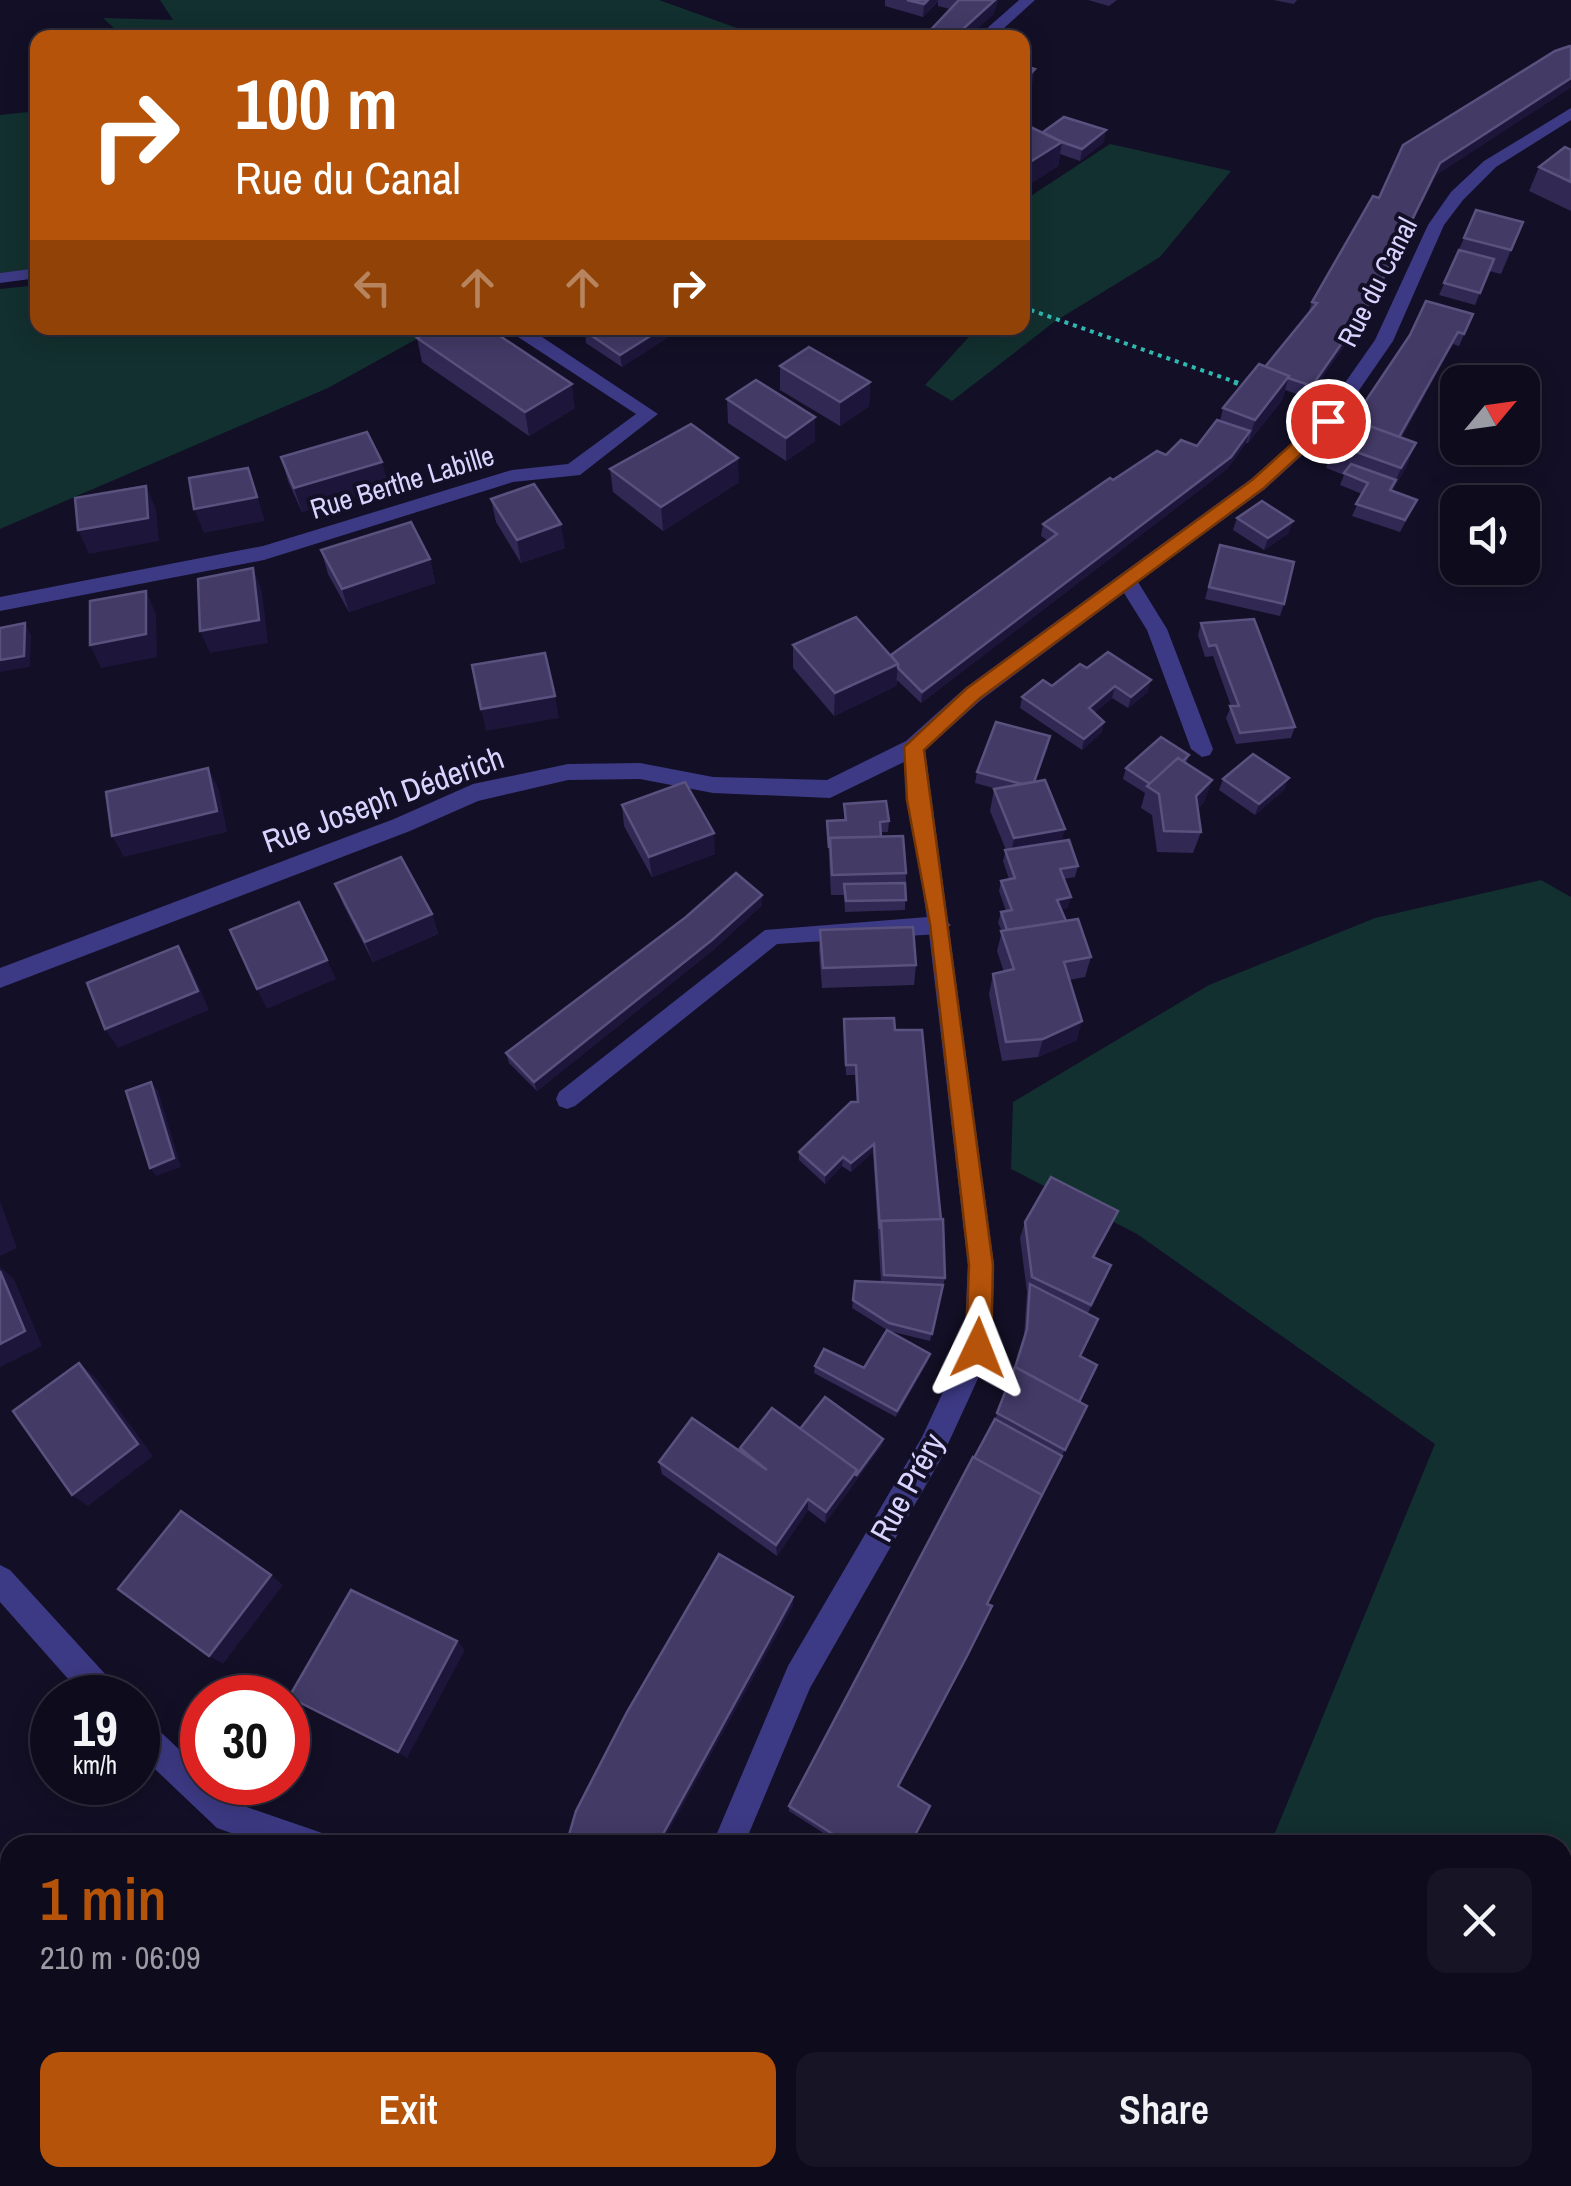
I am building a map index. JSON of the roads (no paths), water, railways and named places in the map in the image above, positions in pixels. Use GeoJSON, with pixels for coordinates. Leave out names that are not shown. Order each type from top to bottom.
{"type":"FeatureCollection","features":[{"type":"Feature","properties":{"kind":"street"},"geometry":{"type":"LineString","coordinates":[[992,30],[1027,0]]}},
{"type":"Feature","properties":{"kind":"street","name":"Rue du Canal"},"geometry":{"type":"LineString","coordinates":[[914,747],[972,694],[1258,484],[1328,421],[1384,341],[1436,225],[1457,196],[1490,164],[1571,113]]}},
{"type":"Feature","properties":{"kind":"street"},"geometry":{"type":"LineString","coordinates":[[0,278],[30,275]]}},
{"type":"Feature","properties":{"kind":"street","name":"Rue Berthe Labille"},"geometry":{"type":"LineString","coordinates":[[0,604],[264,554],[512,476],[573,470],[649,414],[528,335]]}},
{"type":"Feature","properties":{"kind":"street"},"geometry":{"type":"LineString","coordinates":[[1127,581],[1157,629],[1202,749]]}},
{"type":"Feature","properties":{"kind":"street","name":"Rue Préry"},"geometry":{"type":"LineString","coordinates":[[732,1835],[799,1677],[932,1447],[978,1348],[981,1265],[940,924],[918,800],[914,747]]}},
{"type":"Feature","properties":{"kind":"street","name":"Rue Joseph Déderich"},"geometry":{"type":"LineString","coordinates":[[0,978],[402,825],[473,793],[568,772],[640,771],[713,785],[830,789],[914,747]]}},
{"type":"Feature","properties":{"kind":"street"},"geometry":{"type":"LineString","coordinates":[[0,1580],[85,1675]]}},
{"type":"Feature","properties":{"kind":"street"},"geometry":{"type":"LineString","coordinates":[[160,1753],[228,1817],[283,1835]]}},
{"type":"Feature","properties":{"kind":"lane"},"geometry":{"type":"LineString","coordinates":[[566,1099],[772,936],[940,924]]}}]}
